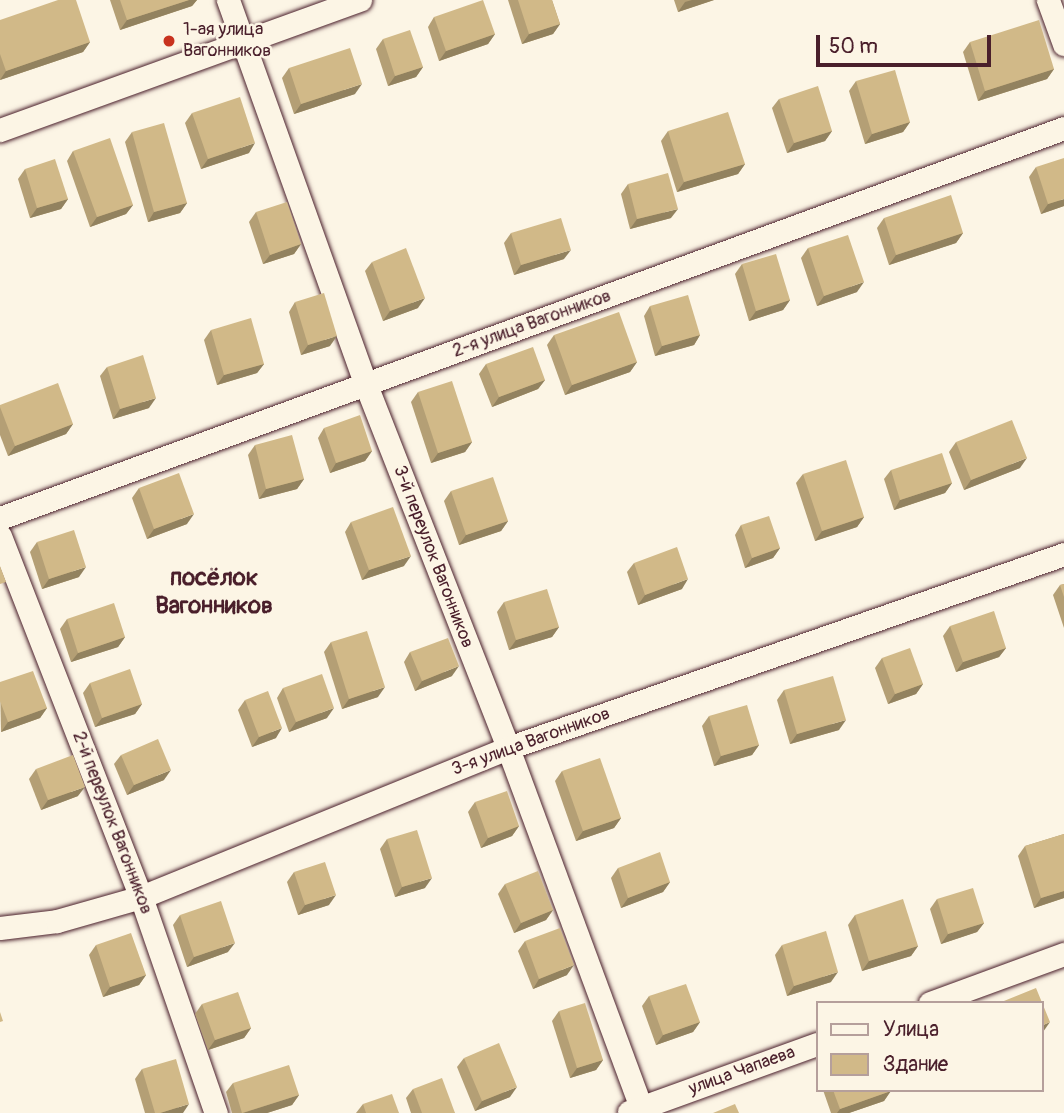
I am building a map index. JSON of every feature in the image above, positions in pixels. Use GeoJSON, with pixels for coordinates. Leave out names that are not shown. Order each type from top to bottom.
{"type":"FeatureCollection","features":[{"type":"Feature","properties":{"kind":"street","name":"3-й переулок Вагонников"},"geometry":{"type":"LineString","coordinates":[[228,0],[366,385],[508,748],[637,1111]]}},
{"type":"Feature","properties":{"kind":"street"},"geometry":{"type":"LineString","coordinates":[[0,130],[360,0]]}},
{"type":"Feature","properties":{"kind":"street"},"geometry":{"type":"LineString","coordinates":[[1048,0],[1064,44]]}},
{"type":"Feature","properties":{"kind":"street","name":"2-я улица Вагонников"},"geometry":{"type":"LineString","coordinates":[[0,518],[1064,128]]}},
{"type":"Feature","properties":{"kind":"street","name":"2-й переулок Вагонников"},"geometry":{"type":"LineString","coordinates":[[0,536],[141,897],[216,1113]]}},
{"type":"Feature","properties":{"kind":"street","name":"3-я улица Вагонников"},"geometry":{"type":"LineString","coordinates":[[0,928],[57,921],[141,897],[508,748],[1064,554]]}},
{"type":"Feature","properties":{"kind":"street"},"geometry":{"type":"LineString","coordinates":[[935,1001],[1064,954]]}},
{"type":"Feature","properties":{"kind":"street","name":"улица Чапаева"},"geometry":{"type":"LineString","coordinates":[[637,1111],[816,1044]]}},
{"type":"Feature","properties":{"kind":"building"},"geometry":{"type":"Polygon","coordinates":[[[58,0],[76,0],[90,42],[6,71],[0,54],[0,20],[58,0]]]}},
{"type":"Feature","properties":{"kind":"building"},"geometry":{"type":"Polygon","coordinates":[[[120,0],[189,0],[127,20],[120,0]]]}},
{"type":"Feature","properties":{"kind":"building"},"geometry":{"type":"Polygon","coordinates":[[[483,0],[495,34],[446,51],[434,17],[483,0]]]}},
{"type":"Feature","properties":{"kind":"building"},"geometry":{"type":"Polygon","coordinates":[[[518,0],[552,0],[560,24],[529,34],[518,0]]]}},
{"type":"Feature","properties":{"kind":"building"},"geometry":{"type":"Polygon","coordinates":[[[1039,20],[1054,69],[985,91],[970,42],[1039,20]]]}},
{"type":"Feature","properties":{"kind":"building"},"geometry":{"type":"Polygon","coordinates":[[[410,30],[423,67],[395,76],[383,39],[410,30]]]}},
{"type":"Feature","properties":{"kind":"building"},"geometry":{"type":"Polygon","coordinates":[[[350,48],[362,84],[301,104],[289,68],[350,48]]]}},
{"type":"Feature","properties":{"kind":"building"},"geometry":{"type":"Polygon","coordinates":[[[895,70],[910,122],[872,134],[856,81],[895,70]]]}},
{"type":"Feature","properties":{"kind":"building"},"geometry":{"type":"Polygon","coordinates":[[[818,86],[832,131],[794,143],[779,99],[818,86]]]}},
{"type":"Feature","properties":{"kind":"building"},"geometry":{"type":"Polygon","coordinates":[[[240,97],[255,143],[208,159],[192,113],[240,97]]]}},
{"type":"Feature","properties":{"kind":"building"},"geometry":{"type":"Polygon","coordinates":[[[728,112],[745,164],[684,182],[668,131],[728,112]]]}},
{"type":"Feature","properties":{"kind":"building"},"geometry":{"type":"Polygon","coordinates":[[[164,123],[187,203],[154,212],[132,132],[164,123]]]}},
{"type":"Feature","properties":{"kind":"building"},"geometry":{"type":"Polygon","coordinates":[[[110,138],[133,205],[97,217],[73,151],[110,138]]]}},
{"type":"Feature","properties":{"kind":"building"},"geometry":{"type":"Polygon","coordinates":[[[1064,158],[1064,199],[1048,204],[1036,167],[1064,158]]]}},
{"type":"Feature","properties":{"kind":"building"},"geometry":{"type":"Polygon","coordinates":[[[55,159],[68,199],[37,208],[25,169],[55,159]]]}},
{"type":"Feature","properties":{"kind":"building"},"geometry":{"type":"Polygon","coordinates":[[[668,173],[678,209],[637,219],[628,184],[668,173]]]}},
{"type":"Feature","properties":{"kind":"building"},"geometry":{"type":"Polygon","coordinates":[[[951,195],[963,233],[896,255],[884,218],[951,195]]]}},
{"type":"Feature","properties":{"kind":"building"},"geometry":{"type":"Polygon","coordinates":[[[287,202],[301,244],[270,255],[256,212],[287,202]]]}},
{"type":"Feature","properties":{"kind":"building"},"geometry":{"type":"Polygon","coordinates":[[[561,218],[571,250],[521,265],[511,233],[561,218]]]}},
{"type":"Feature","properties":{"kind":"building"},"geometry":{"type":"Polygon","coordinates":[[[848,235],[864,282],[824,296],[808,248],[848,235]]]}},
{"type":"Feature","properties":{"kind":"building"},"geometry":{"type":"Polygon","coordinates":[[[406,248],[425,298],[390,311],[372,262],[406,248]]]}},
{"type":"Feature","properties":{"kind":"building"},"geometry":{"type":"Polygon","coordinates":[[[776,254],[790,300],[756,311],[742,264],[776,254]]]}},
{"type":"Feature","properties":{"kind":"building"},"geometry":{"type":"Polygon","coordinates":[[[324,293],[337,336],[308,345],[295,302],[324,293]]]}},
{"type":"Feature","properties":{"kind":"building"},"geometry":{"type":"Polygon","coordinates":[[[688,295],[700,335],[662,346],[650,306],[688,295]]]}},
{"type":"Feature","properties":{"kind":"building"},"geometry":{"type":"Polygon","coordinates":[[[619,312],[637,362],[572,385],[554,335],[619,312]]]}},
{"type":"Feature","properties":{"kind":"building"},"geometry":{"type":"Polygon","coordinates":[[[251,318],[264,364],[224,375],[211,330],[251,318]]]}},
{"type":"Feature","properties":{"kind":"building"},"geometry":{"type":"Polygon","coordinates":[[[533,347],[545,380],[499,397],[486,364],[533,347]]]}},
{"type":"Feature","properties":{"kind":"building"},"geometry":{"type":"Polygon","coordinates":[[[143,355],[156,398],[120,409],[107,367],[143,355]]]}},
{"type":"Feature","properties":{"kind":"building"},"geometry":{"type":"Polygon","coordinates":[[[452,381],[472,442],[438,453],[418,392],[452,381]]]}},
{"type":"Feature","properties":{"kind":"building"},"geometry":{"type":"Polygon","coordinates":[[[58,383],[73,424],[15,446],[0,405],[58,383]]]}},
{"type":"Feature","properties":{"kind":"building"},"geometry":{"type":"Polygon","coordinates":[[[360,415],[372,451],[336,463],[324,428],[360,415]]]}},
{"type":"Feature","properties":{"kind":"building"},"geometry":{"type":"Polygon","coordinates":[[[1012,420],[1027,458],[971,480],[956,442],[1012,420]]]}},
{"type":"Feature","properties":{"kind":"building"},"geometry":{"type":"Polygon","coordinates":[[[292,435],[304,479],[266,489],[255,445],[292,435]]]}},
{"type":"Feature","properties":{"kind":"building"},"geometry":{"type":"Polygon","coordinates":[[[942,453],[952,483],[900,500],[891,470],[942,453]]]}},
{"type":"Feature","properties":{"kind":"building"},"geometry":{"type":"Polygon","coordinates":[[[846,460],[864,517],[822,531],[803,474],[846,460]]]}},
{"type":"Feature","properties":{"kind":"building"},"geometry":{"type":"Polygon","coordinates":[[[179,473],[194,514],[154,529],[139,488],[179,473]]]}},
{"type":"Feature","properties":{"kind":"building"},"geometry":{"type":"Polygon","coordinates":[[[493,477],[508,521],[466,535],[451,491],[493,477]]]}},
{"type":"Feature","properties":{"kind":"building"},"geometry":{"type":"Polygon","coordinates":[[[393,507],[411,556],[369,570],[351,522],[393,507]]]}},
{"type":"Feature","properties":{"kind":"building"},"geometry":{"type":"Polygon","coordinates":[[[769,516],[780,548],[752,558],[741,525],[769,516]]]}},
{"type":"Feature","properties":{"kind":"building"},"geometry":{"type":"Polygon","coordinates":[[[74,530],[86,567],[49,579],[37,542],[74,530]]]}},
{"type":"Feature","properties":{"kind":"building"},"geometry":{"type":"Polygon","coordinates":[[[677,547],[688,579],[645,595],[634,563],[677,547]]]}},
{"type":"Feature","properties":{"kind":"building"},"geometry":{"type":"Polygon","coordinates":[[[0,566],[6,582],[0,584],[0,566]]]}},
{"type":"Feature","properties":{"kind":"building"},"geometry":{"type":"Polygon","coordinates":[[[547,589],[559,627],[516,640],[504,602],[547,589]]]}},
{"type":"Feature","properties":{"kind":"building"},"geometry":{"type":"Polygon","coordinates":[[[114,603],[125,637],[78,653],[67,619],[114,603]]]}},
{"type":"Feature","properties":{"kind":"building"},"geometry":{"type":"Polygon","coordinates":[[[994,611],[1006,648],[963,662],[950,626],[994,611]]]}},
{"type":"Feature","properties":{"kind":"building"},"geometry":{"type":"Polygon","coordinates":[[[367,631],[385,687],[349,699],[331,642],[367,631]]]}},
{"type":"Feature","properties":{"kind":"building"},"geometry":{"type":"Polygon","coordinates":[[[448,638],[459,666],[422,681],[410,652],[448,638]]]}},
{"type":"Feature","properties":{"kind":"building"},"geometry":{"type":"Polygon","coordinates":[[[910,648],[923,684],[895,694],[882,658],[910,648]]]}},
{"type":"Feature","properties":{"kind":"building"},"geometry":{"type":"Polygon","coordinates":[[[130,669],[142,704],[102,718],[90,683],[130,669]]]}},
{"type":"Feature","properties":{"kind":"building"},"geometry":{"type":"Polygon","coordinates":[[[33,671],[47,708],[8,722],[0,701],[0,682],[33,671]]]}},
{"type":"Feature","properties":{"kind":"building"},"geometry":{"type":"Polygon","coordinates":[[[322,674],[334,708],[296,722],[283,688],[322,674]]]}},
{"type":"Feature","properties":{"kind":"building"},"geometry":{"type":"Polygon","coordinates":[[[833,676],[846,720],[797,734],[784,690],[833,676]]]}},
{"type":"Feature","properties":{"kind":"building"},"geometry":{"type":"Polygon","coordinates":[[[268,691],[282,728],[259,737],[245,700],[268,691]]]}},
{"type":"Feature","properties":{"kind":"building"},"geometry":{"type":"Polygon","coordinates":[[[747,705],[759,745],[721,756],[709,716],[747,705]]]}},
{"type":"Feature","properties":{"kind":"building"},"geometry":{"type":"Polygon","coordinates":[[[158,739],[171,770],[134,785],[121,755],[158,739]]]}},
{"type":"Feature","properties":{"kind":"building"},"geometry":{"type":"Polygon","coordinates":[[[73,755],[85,787],[48,800],[36,769],[73,755]]]}},
{"type":"Feature","properties":{"kind":"building"},"geometry":{"type":"Polygon","coordinates":[[[600,758],[621,818],[583,831],[562,771],[600,758]]]}},
{"type":"Feature","properties":{"kind":"building"},"geometry":{"type":"Polygon","coordinates":[[[507,791],[519,826],[488,838],[475,802],[507,791]]]}},
{"type":"Feature","properties":{"kind":"building"},"geometry":{"type":"Polygon","coordinates":[[[417,830],[432,878],[402,887],[387,839],[417,830]]]}},
{"type":"Feature","properties":{"kind":"building"},"geometry":{"type":"Polygon","coordinates":[[[1064,834],[1064,891],[1041,898],[1025,846],[1064,834]]]}},
{"type":"Feature","properties":{"kind":"building"},"geometry":{"type":"Polygon","coordinates":[[[660,852],[670,882],[628,898],[618,868],[660,852]]]}},
{"type":"Feature","properties":{"kind":"building"},"geometry":{"type":"Polygon","coordinates":[[[325,862],[336,895],[305,905],[294,872],[325,862]]]}},
{"type":"Feature","properties":{"kind":"building"},"geometry":{"type":"Polygon","coordinates":[[[538,871],[553,910],[521,923],[505,884],[538,871]]]}},
{"type":"Feature","properties":{"kind":"building"},"geometry":{"type":"Polygon","coordinates":[[[973,888],[984,923],[948,934],[937,899],[973,888]]]}},
{"type":"Feature","properties":{"kind":"building"},"geometry":{"type":"Polygon","coordinates":[[[903,899],[918,946],[869,961],[855,915],[903,899]]]}},
{"type":"Feature","properties":{"kind":"building"},"geometry":{"type":"Polygon","coordinates":[[[221,901],[235,943],[194,957],[180,915],[221,901]]]}},
{"type":"Feature","properties":{"kind":"building"},"geometry":{"type":"Polygon","coordinates":[[[560,928],[574,965],[539,979],[525,941],[560,928]]]}},
{"type":"Feature","properties":{"kind":"building"},"geometry":{"type":"Polygon","coordinates":[[[826,931],[838,972],[794,986],[782,945],[826,931]]]}},
{"type":"Feature","properties":{"kind":"building"},"geometry":{"type":"Polygon","coordinates":[[[131,933],[146,975],[110,987],[96,945],[131,933]]]}},
{"type":"Feature","properties":{"kind":"building"},"geometry":{"type":"Polygon","coordinates":[[[686,984],[700,1022],[663,1035],[649,996],[686,984]]]}},
{"type":"Feature","properties":{"kind":"building"},"geometry":{"type":"Polygon","coordinates":[[[1036,988],[1041,1001],[1004,1001],[1036,988]]]}},
{"type":"Feature","properties":{"kind":"building"},"geometry":{"type":"Polygon","coordinates":[[[238,992],[251,1028],[215,1040],[202,1004],[238,992]]]}},
{"type":"Feature","properties":{"kind":"building"},"geometry":{"type":"Polygon","coordinates":[[[585,1003],[603,1060],[577,1068],[559,1011],[585,1003]]]}},
{"type":"Feature","properties":{"kind":"building"},"geometry":{"type":"Polygon","coordinates":[[[1043,1005],[1050,1022],[1043,1025],[1043,1005]]]}},
{"type":"Feature","properties":{"kind":"building"},"geometry":{"type":"Polygon","coordinates":[[[499,1043],[517,1087],[482,1101],[464,1058],[499,1043]]]}},
{"type":"Feature","properties":{"kind":"building"},"geometry":{"type":"Polygon","coordinates":[[[176,1059],[189,1104],[155,1113],[142,1069],[176,1059]]]}},
{"type":"Feature","properties":{"kind":"building"},"geometry":{"type":"Polygon","coordinates":[[[289,1065],[299,1095],[242,1113],[233,1083],[289,1065]]]}},
{"type":"Feature","properties":{"kind":"building"},"geometry":{"type":"Polygon","coordinates":[[[442,1078],[455,1113],[422,1113],[413,1089],[442,1078]]]}},
{"type":"Feature","properties":{"kind":"building"},"geometry":{"type":"Polygon","coordinates":[[[834,1092],[888,1092],[840,1109],[834,1092]]]}},
{"type":"Feature","properties":{"kind":"building"},"geometry":{"type":"Polygon","coordinates":[[[392,1094],[399,1113],[366,1113],[363,1104],[392,1094]]]}},
{"type":"Feature","properties":{"kind":"building"},"geometry":{"type":"Polygon","coordinates":[[[735,1104],[739,1113],[713,1113],[735,1104]]]}},
{"type":"Feature","properties":{"kind":"place","name":"1-ая улица Вагонников"},"geometry":{"type":"Point","coordinates":[169,41]}},
{"type":"Feature","properties":{"kind":"district","name":"посёлок Вагонников"},"geometry":{"type":"Point","coordinates":[214,592]}}]}
